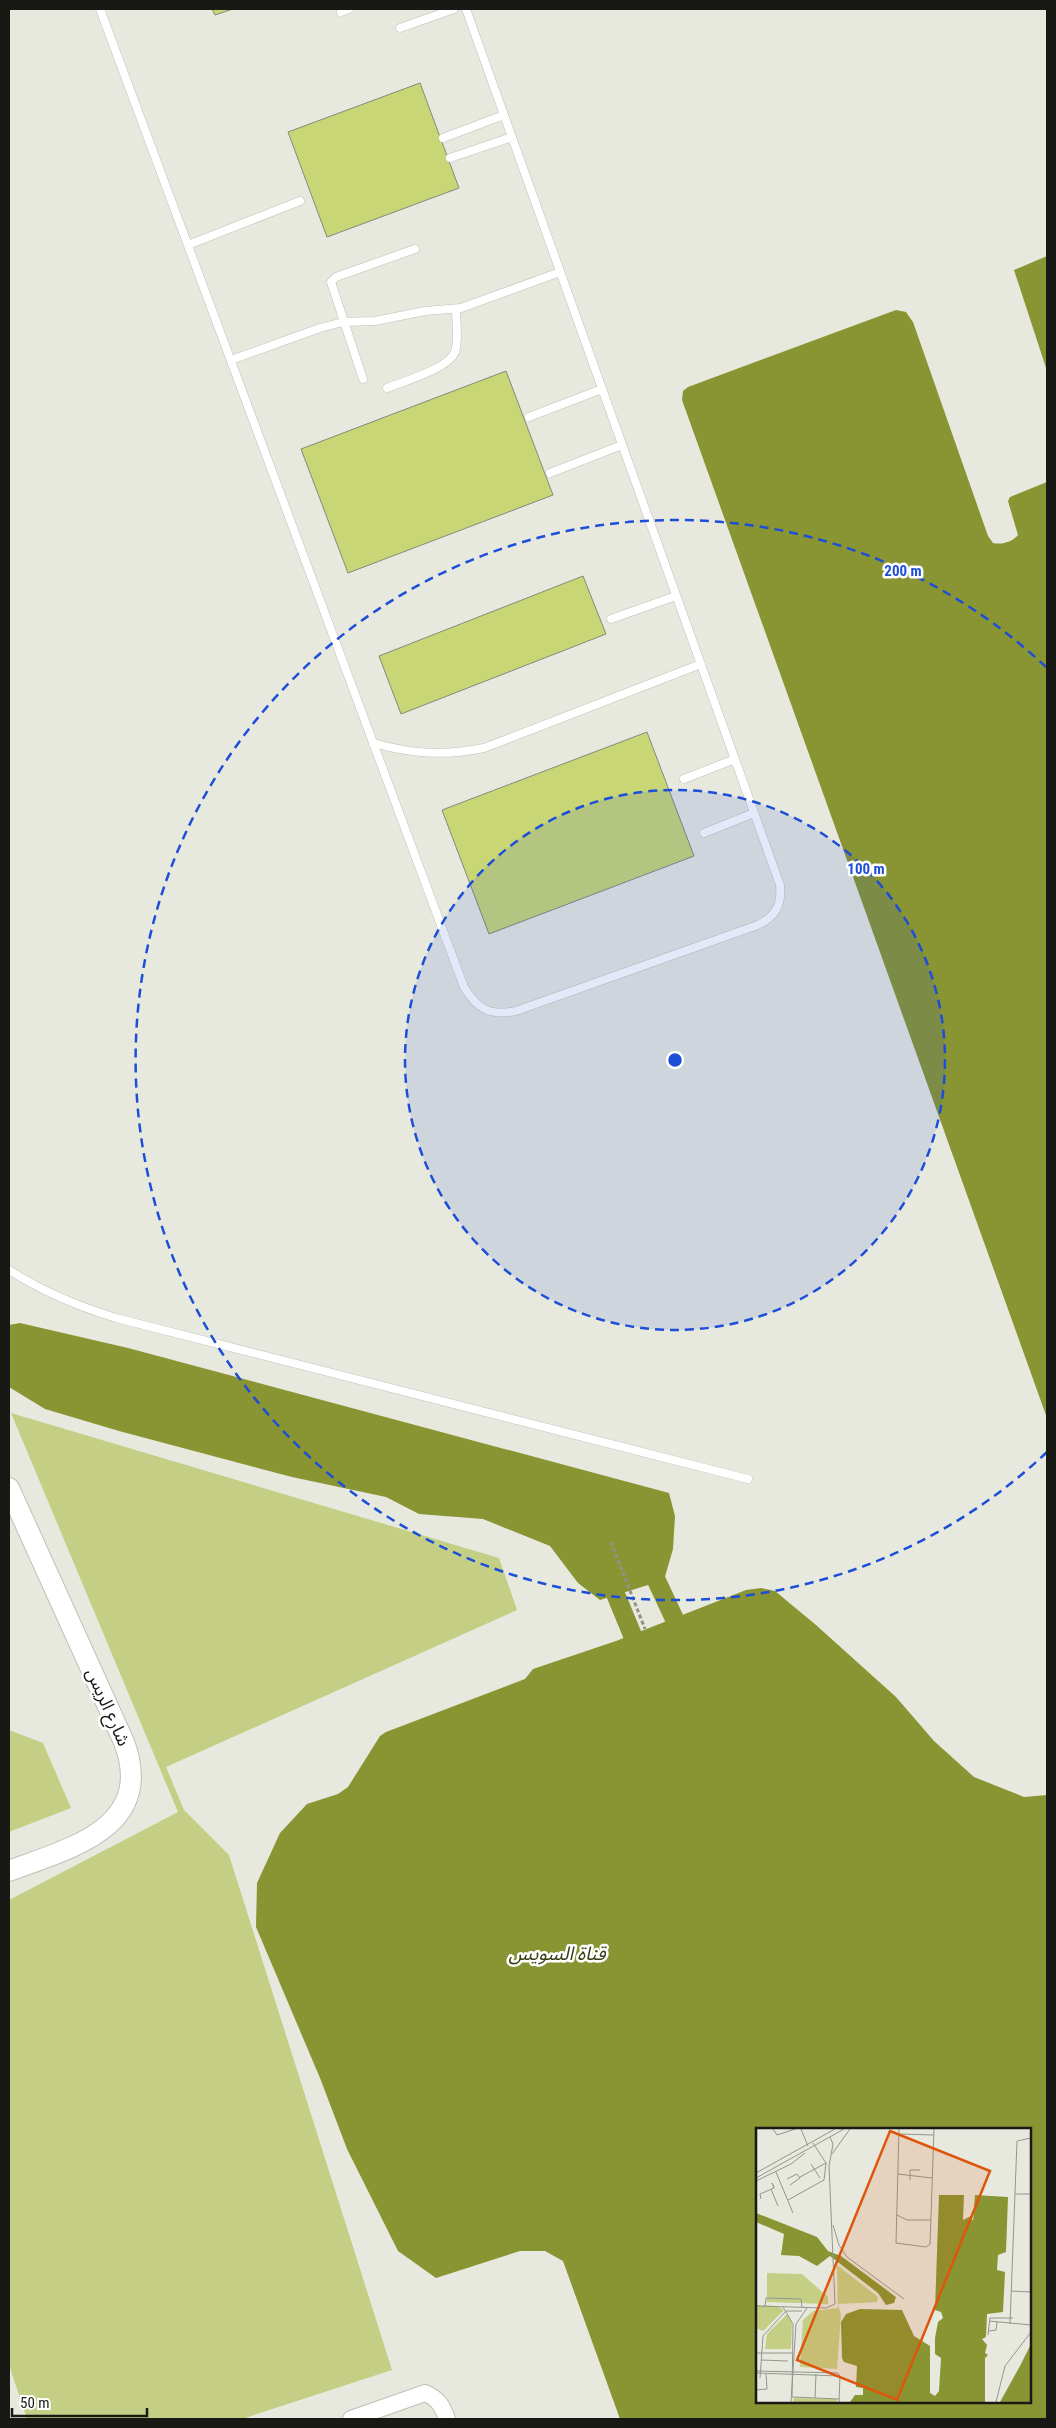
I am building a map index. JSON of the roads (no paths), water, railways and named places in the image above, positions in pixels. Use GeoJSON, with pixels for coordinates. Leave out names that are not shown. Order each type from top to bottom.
{"type":"FeatureCollection","features":[{"type":"Feature","properties":{"kind":"street","name":"شارع الريس"},"geometry":{"type":"LineString","coordinates":[[9,1488],[124,1742],[131,1759],[133,1778],[129,1795],[121,1812],[101,1831],[70,1848],[9,1871]]}},
{"type":"Feature","properties":{"kind":"street"},"geometry":{"type":"LineString","coordinates":[[352,2419],[425,2394],[435,2397],[442,2406],[444,2418]]}},
{"type":"Feature","properties":{"kind":"lane"},"geometry":{"type":"LineString","coordinates":[[100,9],[464,987],[472,1001],[485,1010],[500,1014],[768,921],[777,911],[781,898],[780,885],[466,9]]}},
{"type":"Feature","properties":{"kind":"lane"},"geometry":{"type":"LineString","coordinates":[[341,12],[349,9]]}},
{"type":"Feature","properties":{"kind":"lane"},"geometry":{"type":"LineString","coordinates":[[400,28],[454,9]]}},
{"type":"Feature","properties":{"kind":"lane"},"geometry":{"type":"LineString","coordinates":[[443,138],[504,116]]}},
{"type":"Feature","properties":{"kind":"lane"},"geometry":{"type":"LineString","coordinates":[[450,158],[512,137]]}},
{"type":"Feature","properties":{"kind":"lane"},"geometry":{"type":"LineString","coordinates":[[188,245],[300,201]]}},
{"type":"Feature","properties":{"kind":"lane"},"geometry":{"type":"LineString","coordinates":[[363,379],[331,285],[333,279],[415,249]]}},
{"type":"Feature","properties":{"kind":"lane"},"geometry":{"type":"LineString","coordinates":[[231,360],[320,328],[343,322],[362,323],[424,311],[456,309],[560,272]]}},
{"type":"Feature","properties":{"kind":"lane"},"geometry":{"type":"LineString","coordinates":[[387,388],[441,366],[452,357],[456,343],[456,309]]}},
{"type":"Feature","properties":{"kind":"lane"},"geometry":{"type":"LineString","coordinates":[[529,417],[602,389]]}},
{"type":"Feature","properties":{"kind":"lane"},"geometry":{"type":"LineString","coordinates":[[550,473],[622,445]]}},
{"type":"Feature","properties":{"kind":"lane"},"geometry":{"type":"LineString","coordinates":[[611,619],[676,596]]}},
{"type":"Feature","properties":{"kind":"lane"},"geometry":{"type":"LineString","coordinates":[[374,742],[400,751],[428,755],[456,754],[484,748],[701,664]]}},
{"type":"Feature","properties":{"kind":"lane"},"geometry":{"type":"LineString","coordinates":[[684,779],[735,759]]}},
{"type":"Feature","properties":{"kind":"lane"},"geometry":{"type":"LineString","coordinates":[[704,833],[754,813]]}},
{"type":"Feature","properties":{"kind":"lane"},"geometry":{"type":"LineString","coordinates":[[9,1270],[36,1287],[76,1306],[116,1318],[748,1479]]}},
{"type":"Feature","properties":{"kind":"water"},"geometry":{"type":"Polygon","coordinates":[[[1047,256],[1047,371],[1014,270],[1047,256]]]}},
{"type":"Feature","properties":{"kind":"water"},"geometry":{"type":"Polygon","coordinates":[[[896,310],[906,312],[913,322],[988,536],[993,543],[1007,542],[1018,535],[1008,501],[1010,497],[1047,482],[1047,1418],[682,400],[683,391],[688,387],[896,310]]]}},
{"type":"Feature","properties":{"kind":"water"},"geometry":{"type":"Polygon","coordinates":[[[20,1323],[128,1348],[669,1493],[675,1516],[673,1549],[664,1580],[600,1600],[578,1583],[550,1546],[483,1519],[419,1514],[386,1497],[292,1477],[119,1431],[45,1409],[9,1387],[9,1325],[20,1323]]]}},
{"type":"Feature","properties":{"kind":"water","name":"قناة السويس"},"geometry":{"type":"Polygon","coordinates":[[[761,1588],[775,1591],[896,1697],[934,1741],[974,1777],[1024,1797],[1047,1795],[1047,2419],[620,2419],[563,2261],[545,2251],[520,2251],[436,2278],[398,2251],[347,2149],[320,2078],[256,1927],[257,1883],[280,1833],[307,1804],[338,1794],[348,1787],[380,1736],[386,1732],[525,1679],[533,1669],[616,1641],[746,1590],[761,1588]]]}},
{"type":"Feature","properties":{"kind":"waterway"},"geometry":{"type":"LineString","coordinates":[[647,1560],[674,1618]]}},
{"type":"Feature","properties":{"kind":"waterway"},"geometry":{"type":"LineString","coordinates":[[606,1571],[632,1634]]}}]}
